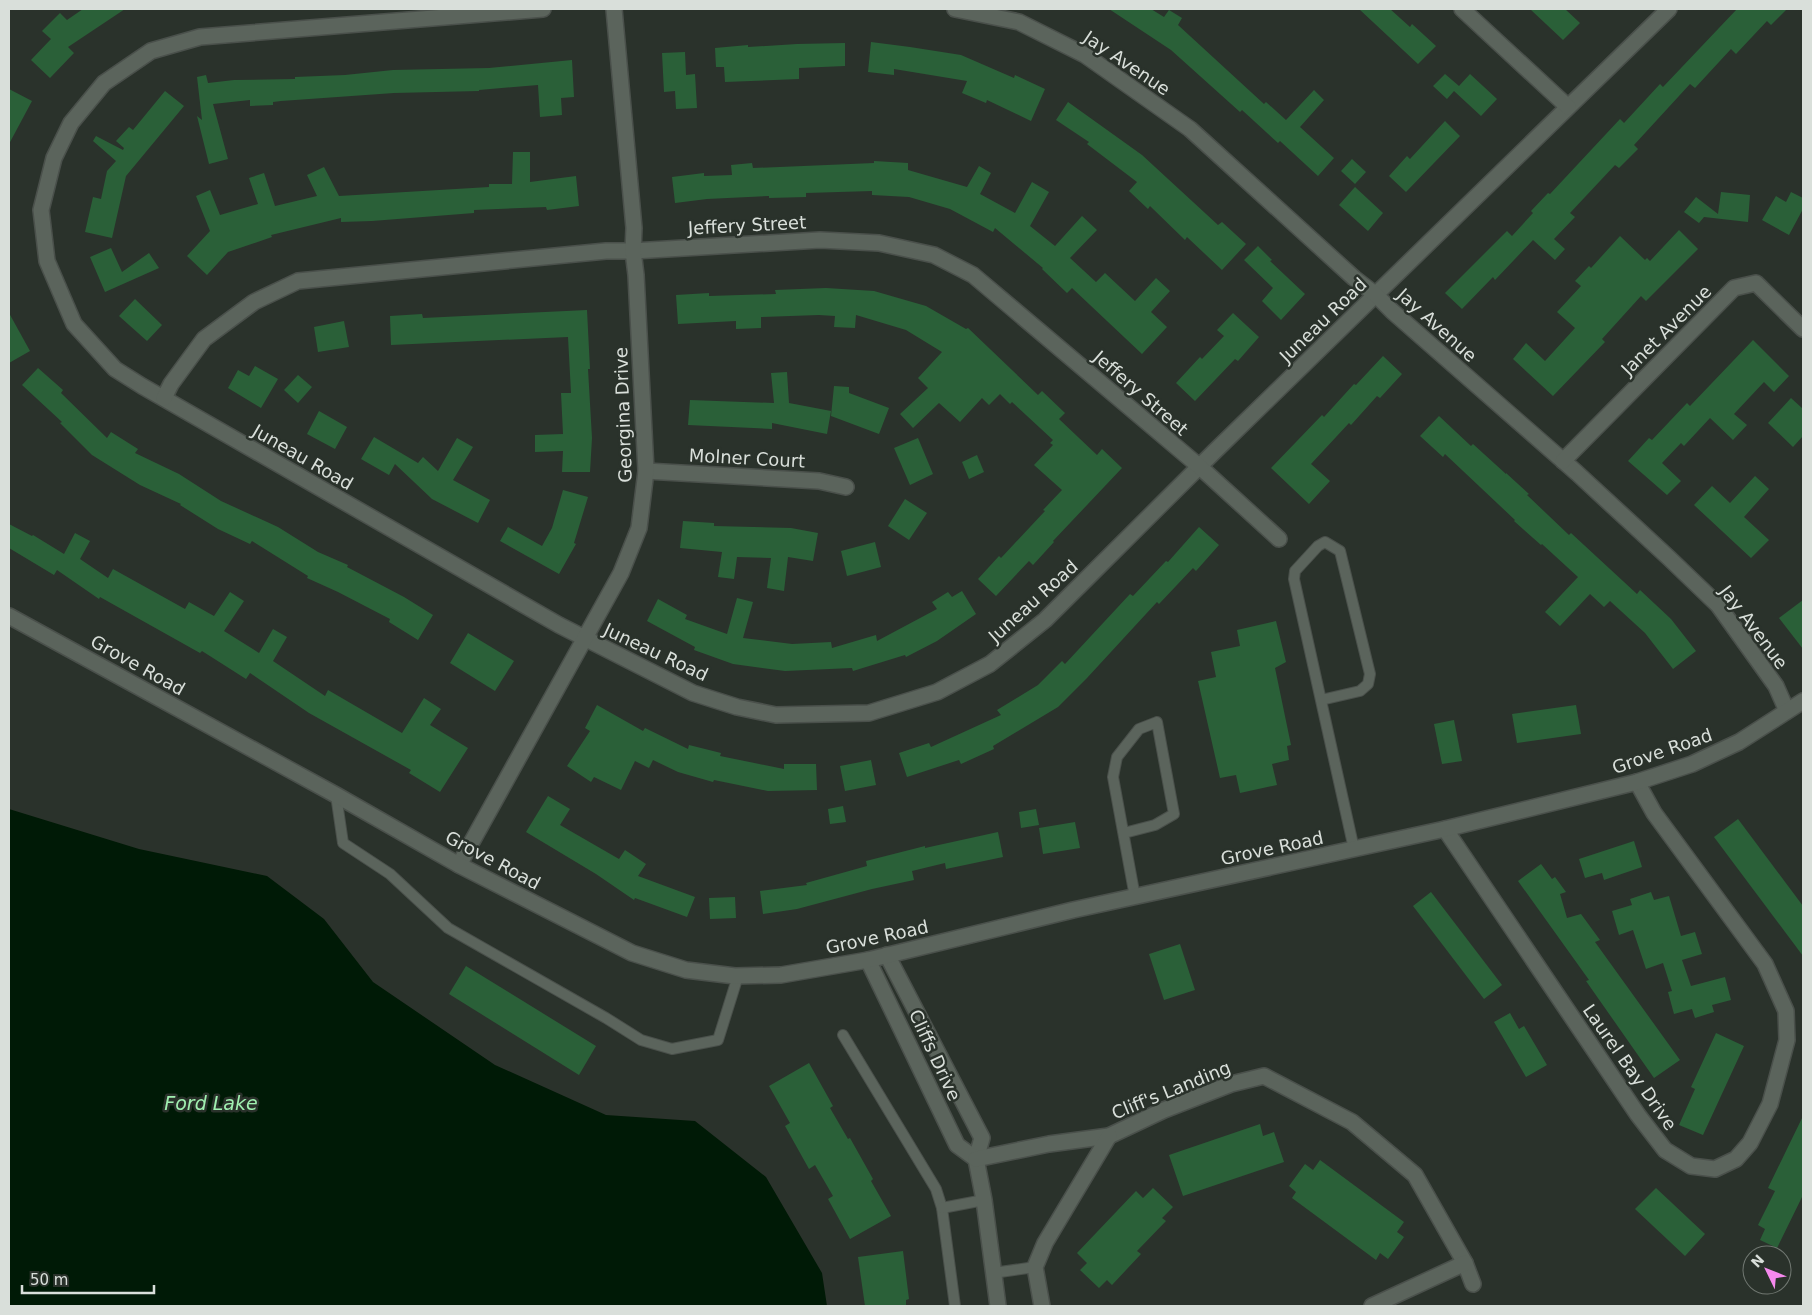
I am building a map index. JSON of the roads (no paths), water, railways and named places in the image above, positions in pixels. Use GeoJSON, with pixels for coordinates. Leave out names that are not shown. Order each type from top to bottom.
{"type":"FeatureCollection","features":[{"type":"Feature","properties":{"kind":"street"},"geometry":{"type":"LineString","coordinates":[[164,398],[115,369],[74,324],[47,261],[41,210],[54,158],[70,123],[104,83],[151,51],[200,37],[367,16],[543,9]]}},
{"type":"Feature","properties":{"kind":"street","name":"Georgina Drive"},"geometry":{"type":"LineString","coordinates":[[459,865],[621,573],[639,528],[646,471],[636,275],[633,251],[634,228],[614,9]]}},
{"type":"Feature","properties":{"kind":"street","name":"Jay Avenue"},"geometry":{"type":"LineString","coordinates":[[956,9],[1018,22],[1085,55],[1190,129],[1354,278],[1376,295],[1563,461],[1718,605],[1776,686],[1787,711]]}},
{"type":"Feature","properties":{"kind":"street"},"geometry":{"type":"LineString","coordinates":[[1462,9],[1568,107]]}},
{"type":"Feature","properties":{"kind":"street","name":"Juneau Road"},"geometry":{"type":"LineString","coordinates":[[164,398],[584,638],[693,693],[737,707],[776,715],[869,713],[937,692],[990,664],[1045,620],[1669,9]]}},
{"type":"Feature","properties":{"kind":"street","name":"Jeffery Street"},"geometry":{"type":"LineString","coordinates":[[164,398],[171,384],[204,339],[254,302],[298,281],[606,251],[820,240],[879,243],[934,255],[973,275],[1200,467],[1279,539]]}},
{"type":"Feature","properties":{"kind":"street","name":"Janet Avenue"},"geometry":{"type":"LineString","coordinates":[[1563,461],[1734,288],[1756,283],[1803,329]]}},
{"type":"Feature","properties":{"kind":"street","name":"Molner Court"},"geometry":{"type":"LineString","coordinates":[[646,471],[819,481],[846,486]]}},
{"type":"Feature","properties":{"kind":"street","name":"Grove Road"},"geometry":{"type":"LineString","coordinates":[[9,616],[336,795],[459,865],[632,953],[686,970],[738,976],[781,975],[868,960],[1135,897],[1445,829],[1637,782],[1692,764],[1739,742],[1803,702]]}},
{"type":"Feature","properties":{"kind":"street","name":"Laurel Bay Drive"},"geometry":{"type":"LineString","coordinates":[[1445,829],[1638,1116],[1665,1150],[1691,1166],[1715,1169],[1736,1159],[1750,1143],[1770,1104],[1787,1040],[1786,1011],[1765,964],[1654,813],[1637,782]]}},
{"type":"Feature","properties":{"kind":"street","name":"Cliffs Drive"},"geometry":{"type":"LineString","coordinates":[[887,955],[982,1138],[976,1158],[984,1200],[998,1306]]}},
{"type":"Feature","properties":{"kind":"street","name":"Cliffs Drive"},"geometry":{"type":"LineString","coordinates":[[868,960],[957,1145],[976,1158]]}},
{"type":"Feature","properties":{"kind":"street","name":"Cliff's Landing"},"geometry":{"type":"LineString","coordinates":[[976,1158],[1049,1144],[1109,1136],[1164,1110],[1231,1084],[1264,1076],[1352,1122],[1416,1176],[1465,1262],[1473,1284]]}},
{"type":"Feature","properties":{"kind":"street","name":"Cliff's Landing"},"geometry":{"type":"LineString","coordinates":[[1042,1306],[1036,1267],[1045,1243],[1109,1136]]}},
{"type":"Feature","properties":{"kind":"street"},"geometry":{"type":"LineString","coordinates":[[1372,1306],[1465,1262]]}},
{"type":"Feature","properties":{"kind":"lane"},"geometry":{"type":"LineString","coordinates":[[1321,700],[1360,691],[1368,684],[1370,674],[1340,551],[1325,542],[1318,546],[1295,571],[1294,579],[1354,849]]}},
{"type":"Feature","properties":{"kind":"lane"},"geometry":{"type":"LineString","coordinates":[[1124,833],[1155,825],[1174,814],[1157,722],[1138,729],[1117,757],[1113,777],[1135,897]]}},
{"type":"Feature","properties":{"kind":"lane"},"geometry":{"type":"LineString","coordinates":[[336,795],[342,843],[390,874],[448,928],[641,1040],[672,1049],[718,1040],[738,976]]}},
{"type":"Feature","properties":{"kind":"lane"},"geometry":{"type":"LineString","coordinates":[[844,1035],[936,1189],[942,1208],[955,1306]]}},
{"type":"Feature","properties":{"kind":"lane"},"geometry":{"type":"LineString","coordinates":[[942,1208],[984,1200]]}},
{"type":"Feature","properties":{"kind":"lane"},"geometry":{"type":"LineString","coordinates":[[993,1273],[1036,1267]]}},
{"type":"Feature","properties":{"kind":"water","name":"Ford Lake"},"geometry":{"type":"Polygon","coordinates":[[[9,809],[139,849],[267,876],[324,919],[373,982],[495,1065],[606,1115],[695,1121],[766,1177],[822,1273],[827,1306],[9,1306],[9,809]]]}}]}
